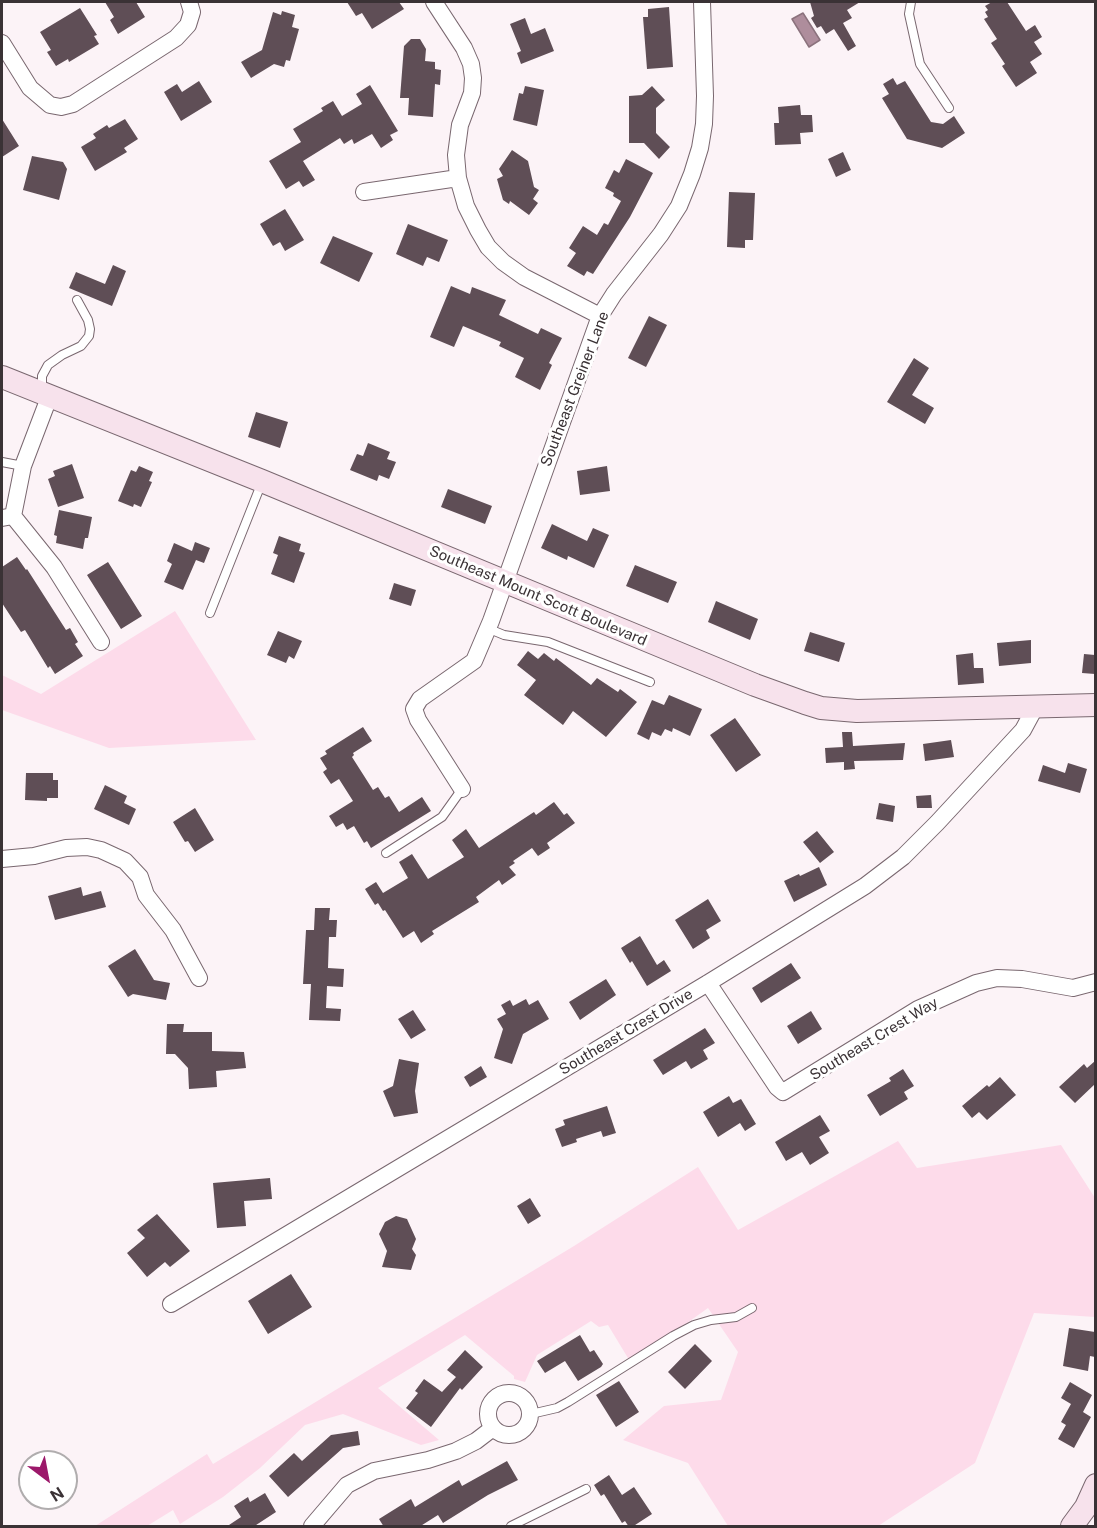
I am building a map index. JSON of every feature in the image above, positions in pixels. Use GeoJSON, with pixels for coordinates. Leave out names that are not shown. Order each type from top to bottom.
{"type":"FeatureCollection","features":[{"type":"Feature","properties":{"kind":"main road","name":"Southeast Mount Scott Boulevard"},"geometry":{"type":"LineString","coordinates":[[2,376],[262,481],[754,686],[821,708],[857,711],[1095,705]]}},
{"type":"Feature","properties":{"kind":"main road"},"geometry":{"type":"LineString","coordinates":[[1072,1527],[1086,1507],[1095,1485]]}},
{"type":"Feature","properties":{"kind":"street"},"geometry":{"type":"LineString","coordinates":[[2,43],[35,93],[50,105],[61,107],[73,104],[176,38],[188,25],[192,12],[189,2]]}},
{"type":"Feature","properties":{"kind":"street"},"geometry":{"type":"LineString","coordinates":[[434,2],[464,48],[471,64],[472,93],[460,125],[456,155],[458,178],[466,206],[477,230],[488,247],[503,262],[524,277],[600,316]]}},
{"type":"Feature","properties":{"kind":"street","name":"Southeast Greiner Lane"},"geometry":{"type":"LineString","coordinates":[[462,789],[417,720],[414,709],[420,699],[474,660],[488,628],[600,316],[679,206],[700,148],[704,124],[702,2]]}},
{"type":"Feature","properties":{"kind":"street"},"geometry":{"type":"LineString","coordinates":[[364,192],[458,178]]}},
{"type":"Feature","properties":{"kind":"street"},"geometry":{"type":"LineString","coordinates":[[46,394],[7,517],[54,567],[101,642]]}},
{"type":"Feature","properties":{"kind":"street","name":"Southeast Crest Drive"},"geometry":{"type":"LineString","coordinates":[[171,1304],[866,886],[903,857],[1023,730],[1036,706]]}},
{"type":"Feature","properties":{"kind":"street"},"geometry":{"type":"LineString","coordinates":[[2,859],[34,856],[66,848],[87,847],[101,850],[125,861],[140,877],[146,895],[172,930],[200,978]]}},
{"type":"Feature","properties":{"kind":"street","name":"Southeast Crest Way"},"geometry":{"type":"LineString","coordinates":[[708,983],[777,1087],[783,1092],[918,1010],[976,983],[997,978],[1022,979],[1073,988],[1095,982]]}},
{"type":"Feature","properties":{"kind":"street"},"geometry":{"type":"LineString","coordinates":[[514,1393],[521,1396],[527,1401],[531,1414],[529,1424],[518,1434],[508,1436],[500,1434],[489,1421],[489,1407],[500,1395],[514,1393]]}},
{"type":"Feature","properties":{"kind":"street"},"geometry":{"type":"LineString","coordinates":[[312,1527],[347,1485],[374,1471],[428,1460],[456,1451],[493,1428]]}},
{"type":"Feature","properties":{"kind":"lane"},"geometry":{"type":"LineString","coordinates":[[910,2],[909,14],[920,64],[949,108]]}},
{"type":"Feature","properties":{"kind":"lane"},"geometry":{"type":"LineString","coordinates":[[46,394],[42,376],[48,366],[62,355],[81,346],[89,336],[88,320],[77,300]]}},
{"type":"Feature","properties":{"kind":"lane"},"geometry":{"type":"LineString","coordinates":[[2,462],[23,466]]}},
{"type":"Feature","properties":{"kind":"lane"},"geometry":{"type":"LineString","coordinates":[[210,613],[262,481]]}},
{"type":"Feature","properties":{"kind":"lane"},"geometry":{"type":"LineString","coordinates":[[488,628],[504,635],[548,642],[650,682]]}},
{"type":"Feature","properties":{"kind":"lane"},"geometry":{"type":"LineString","coordinates":[[386,853],[441,817],[462,789]]}},
{"type":"Feature","properties":{"kind":"lane"},"geometry":{"type":"LineString","coordinates":[[531,1414],[557,1408],[568,1402],[694,1325],[736,1317],[752,1308]]}},
{"type":"Feature","properties":{"kind":"lane"},"geometry":{"type":"LineString","coordinates":[[511,1527],[586,1489]]}},
{"type":"Feature","properties":{"kind":"shaded area"},"geometry":{"type":"Polygon","coordinates":[[[803,13],[820,40],[809,47],[792,19],[803,13]]]}},
{"type":"Feature","properties":{"kind":"shaded area"},"geometry":{"type":"Polygon","coordinates":[[[175,611],[256,740],[109,748],[2,710],[2,675],[41,694],[175,611]]]}},
{"type":"Feature","properties":{"kind":"shaded area"},"geometry":{"type":"Polygon","coordinates":[[[898,1141],[917,1168],[1061,1145],[1095,1198],[1095,1317],[1034,1313],[975,1463],[878,1526],[728,1526],[688,1463],[623,1440],[664,1406],[721,1400],[738,1352],[708,1308],[631,1363],[608,1325],[599,1327],[591,1321],[537,1355],[525,1382],[514,1379],[514,1376],[465,1335],[378,1388],[439,1440],[421,1445],[343,1414],[305,1425],[260,1468],[223,1497],[180,1524],[173,1510],[147,1526],[95,1526],[207,1454],[213,1464],[574,1246],[698,1167],[738,1230],[898,1141]]]}},
{"type":"Feature","properties":{"kind":"building"},"geometry":{"type":"Polygon","coordinates":[[[105,2],[136,2],[145,17],[118,34],[110,20],[114,17],[105,2]]]}},
{"type":"Feature","properties":{"kind":"building"},"geometry":{"type":"Polygon","coordinates":[[[347,2],[399,2],[404,9],[372,29],[362,13],[356,16],[347,2]]]}},
{"type":"Feature","properties":{"kind":"building"},"geometry":{"type":"Polygon","coordinates":[[[810,2],[860,2],[847,10],[852,18],[843,23],[856,46],[848,51],[834,29],[826,34],[821,26],[817,28],[811,18],[814,16],[810,2]]]}},
{"type":"Feature","properties":{"kind":"building"},"geometry":{"type":"Polygon","coordinates":[[[992,2],[1007,2],[1026,31],[1035,25],[1042,37],[1034,42],[1042,54],[1030,62],[1037,73],[1016,87],[991,43],[997,39],[984,19],[988,17],[985,12],[988,10],[985,6],[992,2]]]}},
{"type":"Feature","properties":{"kind":"building"},"geometry":{"type":"Polygon","coordinates":[[[669,7],[673,67],[647,69],[643,17],[648,17],[648,9],[669,7]]]}},
{"type":"Feature","properties":{"kind":"building"},"geometry":{"type":"Polygon","coordinates":[[[80,8],[97,35],[94,36],[99,44],[69,62],[68,59],[56,66],[47,52],[51,50],[40,32],[80,8]]]}},
{"type":"Feature","properties":{"kind":"building"},"geometry":{"type":"Polygon","coordinates":[[[282,11],[295,15],[292,27],[299,29],[290,61],[286,60],[284,67],[274,64],[251,78],[241,62],[262,50],[273,12],[281,15],[282,11]]]}},
{"type":"Feature","properties":{"kind":"building"},"geometry":{"type":"Polygon","coordinates":[[[525,18],[531,34],[545,28],[554,51],[521,64],[517,53],[521,51],[510,24],[525,18]]]}},
{"type":"Feature","properties":{"kind":"building"},"geometry":{"type":"Polygon","coordinates":[[[411,39],[420,39],[426,49],[425,61],[435,62],[435,69],[441,70],[440,85],[435,84],[433,117],[408,115],[409,98],[400,98],[404,46],[411,39]]]}},
{"type":"Feature","properties":{"kind":"building"},"geometry":{"type":"Polygon","coordinates":[[[893,78],[897,85],[905,81],[931,122],[943,124],[954,116],[965,133],[942,148],[907,139],[882,98],[889,94],[883,84],[893,78]]]}},
{"type":"Feature","properties":{"kind":"building"},"geometry":{"type":"Polygon","coordinates":[[[199,81],[212,102],[181,121],[164,92],[177,84],[182,92],[199,81]]]}},
{"type":"Feature","properties":{"kind":"building"},"geometry":{"type":"Polygon","coordinates":[[[370,85],[398,131],[390,135],[393,140],[381,148],[372,134],[354,144],[352,139],[344,144],[340,138],[303,161],[315,180],[303,187],[299,181],[286,189],[269,161],[301,142],[293,129],[323,111],[321,108],[333,101],[342,116],[362,104],[356,94],[370,85]]]}},
{"type":"Feature","properties":{"kind":"building"},"geometry":{"type":"Polygon","coordinates":[[[525,86],[544,90],[537,126],[513,120],[519,93],[523,94],[525,86]]]}},
{"type":"Feature","properties":{"kind":"building"},"geometry":{"type":"Polygon","coordinates":[[[652,86],[665,100],[656,108],[656,133],[670,147],[659,159],[644,143],[629,143],[629,96],[642,95],[652,86]]]}},
{"type":"Feature","properties":{"kind":"building"},"geometry":{"type":"Polygon","coordinates":[[[800,105],[801,115],[812,115],[813,132],[800,133],[801,144],[775,145],[774,123],[779,123],[778,107],[800,105]]]}},
{"type":"Feature","properties":{"kind":"building"},"geometry":{"type":"Polygon","coordinates":[[[2,119],[19,146],[2,157],[2,119]]]}},
{"type":"Feature","properties":{"kind":"building"},"geometry":{"type":"Polygon","coordinates":[[[125,119],[138,139],[124,148],[127,152],[95,171],[81,147],[96,138],[93,134],[107,125],[109,128],[125,119]]]}},
{"type":"Feature","properties":{"kind":"building"},"geometry":{"type":"Polygon","coordinates":[[[512,150],[528,161],[534,187],[539,190],[533,199],[538,203],[529,215],[510,201],[509,204],[503,200],[497,179],[503,176],[499,169],[512,150]]]}},
{"type":"Feature","properties":{"kind":"building"},"geometry":{"type":"Polygon","coordinates":[[[843,152],[851,170],[836,177],[828,159],[843,152]]]}},
{"type":"Feature","properties":{"kind":"building"},"geometry":{"type":"Polygon","coordinates":[[[32,156],[63,162],[67,169],[59,200],[23,190],[32,156]]]}},
{"type":"Feature","properties":{"kind":"building"},"geometry":{"type":"Polygon","coordinates":[[[626,159],[653,173],[630,217],[593,274],[587,271],[584,276],[567,266],[576,253],[569,248],[583,226],[597,235],[604,223],[608,225],[621,201],[605,188],[614,170],[619,173],[626,159]]]}},
{"type":"Feature","properties":{"kind":"building"},"geometry":{"type":"Polygon","coordinates":[[[729,192],[755,193],[753,240],[745,240],[745,248],[727,247],[729,192]]]}},
{"type":"Feature","properties":{"kind":"building"},"geometry":{"type":"Polygon","coordinates":[[[285,209],[304,240],[285,251],[280,242],[273,246],[260,224],[285,209]]]}},
{"type":"Feature","properties":{"kind":"building"},"geometry":{"type":"Polygon","coordinates":[[[408,224],[448,240],[439,262],[427,257],[423,266],[396,254],[408,224]]]}},
{"type":"Feature","properties":{"kind":"building"},"geometry":{"type":"Polygon","coordinates":[[[333,236],[373,253],[359,282],[320,263],[333,236]]]}},
{"type":"Feature","properties":{"kind":"building"},"geometry":{"type":"Polygon","coordinates":[[[113,265],[126,271],[112,306],[69,288],[76,272],[105,284],[113,265]]]}},
{"type":"Feature","properties":{"kind":"building"},"geometry":{"type":"Polygon","coordinates":[[[451,286],[470,294],[472,287],[506,300],[499,315],[538,334],[541,328],[562,338],[549,363],[552,365],[540,390],[515,377],[524,358],[499,346],[501,342],[463,326],[454,347],[430,337],[451,286]]]}},
{"type":"Feature","properties":{"kind":"building"},"geometry":{"type":"Polygon","coordinates":[[[649,316],[667,325],[646,367],[628,358],[649,316]]]}},
{"type":"Feature","properties":{"kind":"building"},"geometry":{"type":"Polygon","coordinates":[[[914,358],[929,368],[912,395],[934,408],[925,424],[887,402],[914,358]]]}},
{"type":"Feature","properties":{"kind":"building"},"geometry":{"type":"Polygon","coordinates":[[[256,412],[288,422],[280,448],[248,437],[256,412]]]}},
{"type":"Feature","properties":{"kind":"building"},"geometry":{"type":"Polygon","coordinates":[[[368,443],[390,452],[387,459],[396,462],[389,479],[379,475],[377,481],[350,470],[357,454],[363,456],[368,443]]]}},
{"type":"Feature","properties":{"kind":"building"},"geometry":{"type":"Polygon","coordinates":[[[72,464],[84,498],[58,507],[48,479],[55,476],[53,471],[72,464]]]}},
{"type":"Feature","properties":{"kind":"building"},"geometry":{"type":"Polygon","coordinates":[[[139,466],[153,472],[149,481],[152,482],[141,507],[134,504],[133,507],[118,501],[131,470],[136,472],[139,466]]]}},
{"type":"Feature","properties":{"kind":"building"},"geometry":{"type":"Polygon","coordinates":[[[607,466],[610,491],[580,495],[577,471],[607,466]]]}},
{"type":"Feature","properties":{"kind":"building"},"geometry":{"type":"Polygon","coordinates":[[[448,489],[492,506],[485,524],[441,507],[448,489]]]}},
{"type":"Feature","properties":{"kind":"building"},"geometry":{"type":"Polygon","coordinates":[[[59,510],[92,517],[88,538],[85,538],[83,549],[56,543],[57,536],[54,535],[59,510]]]}},
{"type":"Feature","properties":{"kind":"building"},"geometry":{"type":"Polygon","coordinates":[[[552,524],[587,541],[593,528],[609,535],[594,568],[568,556],[567,560],[541,548],[552,524]]]}},
{"type":"Feature","properties":{"kind":"building"},"geometry":{"type":"Polygon","coordinates":[[[279,536],[301,544],[299,551],[305,553],[294,583],[271,574],[278,555],[273,553],[279,536]]]}},
{"type":"Feature","properties":{"kind":"building"},"geometry":{"type":"Polygon","coordinates":[[[195,542],[210,548],[204,563],[196,560],[183,590],[164,582],[172,564],[167,561],[174,543],[192,551],[195,542]]]}},
{"type":"Feature","properties":{"kind":"building"},"geometry":{"type":"Polygon","coordinates":[[[17,557],[66,630],[70,628],[78,642],[75,644],[83,656],[55,674],[50,666],[48,668],[25,630],[21,632],[2,603],[2,567],[17,557]]]}},
{"type":"Feature","properties":{"kind":"building"},"geometry":{"type":"Polygon","coordinates":[[[108,562],[142,616],[121,629],[87,575],[108,562]]]}},
{"type":"Feature","properties":{"kind":"building"},"geometry":{"type":"Polygon","coordinates":[[[635,565],[677,582],[668,603],[626,586],[635,565]]]}},
{"type":"Feature","properties":{"kind":"building"},"geometry":{"type":"Polygon","coordinates":[[[394,583],[416,590],[411,606],[389,599],[394,583]]]}},
{"type":"Feature","properties":{"kind":"building"},"geometry":{"type":"Polygon","coordinates":[[[716,601],[758,619],[750,640],[708,622],[716,601]]]}},
{"type":"Feature","properties":{"kind":"building"},"geometry":{"type":"Polygon","coordinates":[[[278,631],[302,641],[294,659],[289,656],[286,663],[267,655],[278,631]]]}},
{"type":"Feature","properties":{"kind":"building"},"geometry":{"type":"Polygon","coordinates":[[[810,632],[845,643],[839,662],[804,651],[810,632]]]}},
{"type":"Feature","properties":{"kind":"building"},"geometry":{"type":"Polygon","coordinates":[[[1031,640],[1031,663],[999,666],[997,643],[1031,640]]]}},
{"type":"Feature","properties":{"kind":"building"},"geometry":{"type":"Polygon","coordinates":[[[528,651],[538,659],[544,653],[554,661],[556,658],[591,685],[597,678],[618,692],[620,689],[637,702],[606,737],[573,711],[563,725],[524,695],[536,680],[517,665],[528,651]]]}},
{"type":"Feature","properties":{"kind":"building"},"geometry":{"type":"Polygon","coordinates":[[[973,653],[974,668],[983,668],[984,683],[958,685],[956,655],[973,653]]]}},
{"type":"Feature","properties":{"kind":"building"},"geometry":{"type":"Polygon","coordinates":[[[1084,654],[1095,655],[1095,674],[1082,673],[1084,654]]]}},
{"type":"Feature","properties":{"kind":"building"},"geometry":{"type":"Polygon","coordinates":[[[669,695],[702,709],[690,736],[673,728],[672,732],[665,729],[661,736],[652,732],[649,740],[637,734],[652,700],[664,705],[669,695]]]}},
{"type":"Feature","properties":{"kind":"building"},"geometry":{"type":"Polygon","coordinates":[[[735,718],[761,755],[736,772],[710,735],[735,718]]]}},
{"type":"Feature","properties":{"kind":"building"},"geometry":{"type":"Polygon","coordinates":[[[363,727],[372,741],[353,753],[352,757],[373,790],[378,787],[385,798],[389,796],[399,812],[422,797],[431,811],[371,848],[367,841],[364,843],[354,826],[347,830],[343,823],[336,827],[329,816],[353,801],[339,779],[331,784],[323,772],[327,769],[320,758],[327,754],[325,751],[363,727]]]}},
{"type":"Feature","properties":{"kind":"building"},"geometry":{"type":"Polygon","coordinates":[[[842,732],[852,732],[853,746],[905,743],[903,760],[854,761],[855,769],[844,770],[844,762],[826,763],[825,748],[843,747],[842,732]]]}},
{"type":"Feature","properties":{"kind":"building"},"geometry":{"type":"Polygon","coordinates":[[[951,740],[954,757],[925,761],[923,744],[951,740]]]}},
{"type":"Feature","properties":{"kind":"building"},"geometry":{"type":"Polygon","coordinates":[[[1068,763],[1087,769],[1080,793],[1038,781],[1043,765],[1065,773],[1068,763]]]}},
{"type":"Feature","properties":{"kind":"building"},"geometry":{"type":"Polygon","coordinates":[[[26,773],[53,773],[53,780],[58,780],[58,798],[47,798],[47,801],[25,800],[26,773]]]}},
{"type":"Feature","properties":{"kind":"building"},"geometry":{"type":"Polygon","coordinates":[[[105,785],[127,796],[124,803],[136,809],[129,825],[94,809],[105,785]]]}},
{"type":"Feature","properties":{"kind":"building"},"geometry":{"type":"Polygon","coordinates":[[[931,795],[932,808],[917,808],[916,796],[931,795]]]}},
{"type":"Feature","properties":{"kind":"building"},"geometry":{"type":"Polygon","coordinates":[[[554,802],[564,815],[567,813],[575,823],[547,843],[550,848],[538,856],[532,848],[513,861],[515,863],[509,867],[516,875],[502,885],[499,880],[476,897],[479,902],[432,931],[434,934],[421,943],[414,931],[403,938],[385,910],[383,911],[378,903],[375,905],[365,889],[376,882],[383,893],[408,878],[399,862],[412,854],[428,879],[464,857],[452,840],[466,829],[479,848],[534,812],[536,815],[554,802]]]}},
{"type":"Feature","properties":{"kind":"building"},"geometry":{"type":"Polygon","coordinates":[[[879,803],[895,806],[893,822],[876,819],[879,803]]]}},
{"type":"Feature","properties":{"kind":"building"},"geometry":{"type":"Polygon","coordinates":[[[195,808],[214,840],[195,852],[188,841],[185,842],[173,822],[195,808]]]}},
{"type":"Feature","properties":{"kind":"building"},"geometry":{"type":"Polygon","coordinates":[[[817,831],[834,852],[820,863],[803,842],[817,831]]]}},
{"type":"Feature","properties":{"kind":"building"},"geometry":{"type":"Polygon","coordinates":[[[819,867],[827,885],[794,902],[784,881],[819,867]]]}},
{"type":"Feature","properties":{"kind":"building"},"geometry":{"type":"Polygon","coordinates":[[[81,887],[83,896],[101,891],[106,907],[55,920],[48,896],[81,887]]]}},
{"type":"Feature","properties":{"kind":"building"},"geometry":{"type":"Polygon","coordinates":[[[708,899],[721,921],[706,930],[710,938],[693,949],[675,920],[708,899]]]}},
{"type":"Feature","properties":{"kind":"building"},"geometry":{"type":"Polygon","coordinates":[[[315,908],[330,908],[329,920],[337,920],[336,937],[329,937],[328,968],[344,969],[343,987],[327,986],[326,1008],[341,1009],[340,1021],[309,1020],[311,984],[303,984],[306,930],[314,930],[315,908]]]}},
{"type":"Feature","properties":{"kind":"building"},"geometry":{"type":"Polygon","coordinates":[[[640,936],[657,965],[664,960],[671,971],[647,986],[621,948],[640,936]]]}},
{"type":"Feature","properties":{"kind":"building"},"geometry":{"type":"Polygon","coordinates":[[[135,949],[154,980],[170,983],[166,1000],[133,994],[128,997],[108,966],[135,949]]]}},
{"type":"Feature","properties":{"kind":"building"},"geometry":{"type":"Polygon","coordinates":[[[791,963],[801,978],[761,1003],[752,988],[791,963]]]}},
{"type":"Feature","properties":{"kind":"building"},"geometry":{"type":"Polygon","coordinates":[[[606,979],[616,995],[580,1020],[569,1002],[606,979]]]}},
{"type":"Feature","properties":{"kind":"building"},"geometry":{"type":"Polygon","coordinates":[[[526,999],[529,1005],[538,1000],[549,1019],[523,1034],[512,1064],[494,1058],[503,1029],[497,1019],[506,1014],[501,1005],[510,1000],[513,1006],[526,999]]]}},
{"type":"Feature","properties":{"kind":"building"},"geometry":{"type":"Polygon","coordinates":[[[413,1010],[426,1030],[411,1039],[398,1019],[413,1010]]]}},
{"type":"Feature","properties":{"kind":"building"},"geometry":{"type":"Polygon","coordinates":[[[811,1011],[822,1029],[798,1044],[787,1026],[811,1011]]]}},
{"type":"Feature","properties":{"kind":"building"},"geometry":{"type":"Polygon","coordinates":[[[167,1024],[184,1024],[183,1032],[212,1032],[212,1051],[244,1052],[246,1068],[216,1071],[217,1087],[189,1089],[188,1068],[175,1054],[166,1054],[167,1024]]]}},
{"type":"Feature","properties":{"kind":"building"},"geometry":{"type":"Polygon","coordinates":[[[705,1028],[715,1043],[703,1050],[708,1059],[691,1069],[686,1061],[663,1075],[653,1060],[705,1028]]]}},
{"type":"Feature","properties":{"kind":"building"},"geometry":{"type":"Polygon","coordinates":[[[399,1059],[419,1063],[415,1091],[418,1113],[394,1117],[383,1091],[393,1086],[399,1059]]]}},
{"type":"Feature","properties":{"kind":"building"},"geometry":{"type":"Polygon","coordinates":[[[1095,1061],[1095,1084],[1075,1103],[1059,1087],[1084,1064],[1087,1068],[1095,1061]]]}},
{"type":"Feature","properties":{"kind":"building"},"geometry":{"type":"Polygon","coordinates":[[[481,1066],[487,1077],[470,1087],[464,1077],[481,1066]]]}},
{"type":"Feature","properties":{"kind":"building"},"geometry":{"type":"Polygon","coordinates":[[[903,1069],[914,1086],[904,1092],[908,1099],[880,1116],[867,1095],[891,1081],[889,1078],[903,1069]]]}},
{"type":"Feature","properties":{"kind":"building"},"geometry":{"type":"Polygon","coordinates":[[[1000,1077],[1016,1095],[987,1120],[979,1112],[972,1118],[962,1106],[1000,1077]]]}},
{"type":"Feature","properties":{"kind":"building"},"geometry":{"type":"Polygon","coordinates":[[[729,1096],[733,1103],[741,1099],[756,1124],[745,1131],[740,1123],[718,1137],[703,1112],[729,1096]]]}},
{"type":"Feature","properties":{"kind":"building"},"geometry":{"type":"Polygon","coordinates":[[[607,1106],[616,1133],[603,1137],[601,1131],[576,1139],[577,1142],[562,1147],[555,1129],[565,1125],[563,1120],[607,1106]]]}},
{"type":"Feature","properties":{"kind":"building"},"geometry":{"type":"Polygon","coordinates":[[[820,1115],[830,1131],[819,1137],[829,1153],[810,1165],[802,1152],[786,1161],[775,1142],[820,1115]]]}},
{"type":"Feature","properties":{"kind":"building"},"geometry":{"type":"Polygon","coordinates":[[[270,1178],[272,1199],[244,1201],[246,1226],[217,1228],[213,1183],[270,1178]]]}},
{"type":"Feature","properties":{"kind":"building"},"geometry":{"type":"Polygon","coordinates":[[[530,1198],[541,1216],[528,1224],[517,1206],[530,1198]]]}},
{"type":"Feature","properties":{"kind":"building"},"geometry":{"type":"Polygon","coordinates":[[[157,1214],[190,1251],[170,1267],[165,1262],[147,1277],[127,1253],[145,1238],[137,1230],[157,1214]]]}},
{"type":"Feature","properties":{"kind":"building"},"geometry":{"type":"Polygon","coordinates":[[[396,1216],[407,1219],[416,1239],[412,1249],[416,1255],[411,1270],[382,1267],[387,1251],[379,1234],[385,1222],[396,1216]]]}},
{"type":"Feature","properties":{"kind":"building"},"geometry":{"type":"Polygon","coordinates":[[[291,1274],[312,1307],[268,1334],[248,1301],[291,1274]]]}},
{"type":"Feature","properties":{"kind":"building"},"geometry":{"type":"Polygon","coordinates":[[[1069,1328],[1095,1332],[1095,1357],[1090,1356],[1088,1371],[1063,1366],[1069,1328]]]}},
{"type":"Feature","properties":{"kind":"building"},"geometry":{"type":"Polygon","coordinates":[[[580,1335],[590,1352],[594,1350],[603,1364],[601,1367],[578,1381],[565,1361],[545,1373],[537,1361],[580,1335]]]}},
{"type":"Feature","properties":{"kind":"building"},"geometry":{"type":"Polygon","coordinates":[[[695,1344],[712,1361],[685,1389],[668,1372],[695,1344]]]}},
{"type":"Feature","properties":{"kind":"building"},"geometry":{"type":"Polygon","coordinates":[[[465,1350],[483,1367],[462,1390],[460,1388],[431,1427],[406,1408],[418,1393],[415,1391],[424,1379],[442,1392],[456,1377],[447,1370],[465,1350]]]}},
{"type":"Feature","properties":{"kind":"building"},"geometry":{"type":"Polygon","coordinates":[[[619,1381],[639,1412],[616,1427],[596,1395],[619,1381]]]}},
{"type":"Feature","properties":{"kind":"building"},"geometry":{"type":"Polygon","coordinates":[[[1070,1382],[1092,1395],[1083,1412],[1091,1417],[1074,1448],[1058,1439],[1066,1425],[1061,1422],[1071,1404],[1061,1398],[1070,1382]]]}},
{"type":"Feature","properties":{"kind":"building"},"geometry":{"type":"Polygon","coordinates":[[[358,1431],[360,1445],[343,1448],[288,1497],[269,1476],[294,1453],[302,1461],[331,1435],[358,1431]]]}},
{"type":"Feature","properties":{"kind":"building"},"geometry":{"type":"Polygon","coordinates":[[[507,1461],[518,1480],[488,1495],[443,1523],[438,1515],[419,1527],[384,1527],[379,1519],[411,1499],[415,1507],[459,1480],[462,1486],[507,1461]]]}},
{"type":"Feature","properties":{"kind":"building"},"geometry":{"type":"Polygon","coordinates":[[[609,1475],[622,1495],[634,1487],[652,1514],[632,1527],[629,1527],[625,1521],[622,1523],[604,1494],[601,1496],[594,1485],[609,1475]]]}},
{"type":"Feature","properties":{"kind":"building"},"geometry":{"type":"Polygon","coordinates":[[[265,1493],[276,1512],[253,1527],[226,1527],[241,1517],[234,1506],[248,1497],[250,1502],[265,1493]]]}}]}
